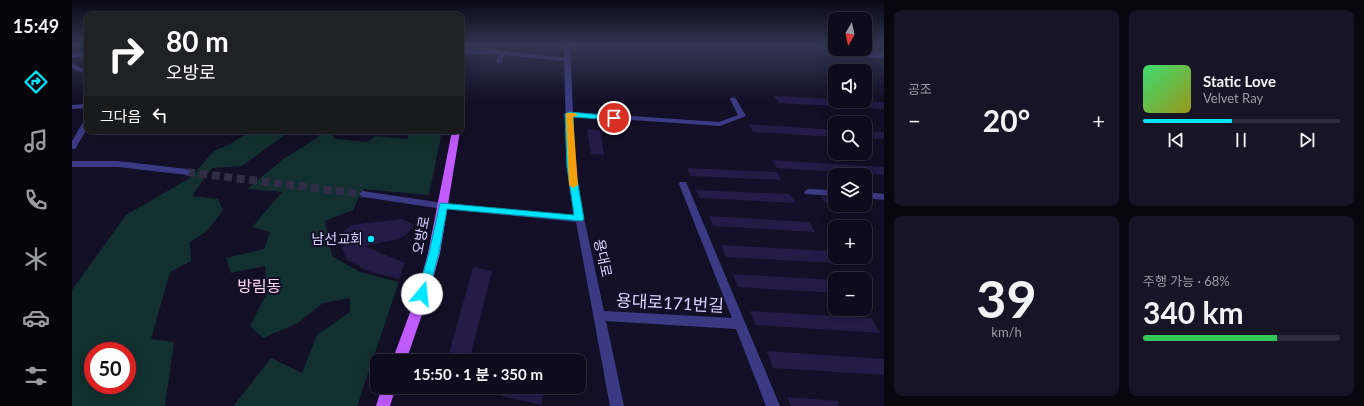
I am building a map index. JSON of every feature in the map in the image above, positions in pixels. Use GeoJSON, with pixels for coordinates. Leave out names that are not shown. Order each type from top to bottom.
{"type":"FeatureCollection","features":[{"type":"Feature","properties":{"kind":"main road","name":"오방로"},"geometry":{"type":"LineString","coordinates":[[401,354],[429,272],[443,206],[455,134]]}},
{"type":"Feature","properties":{"kind":"main road"},"geometry":{"type":"LineString","coordinates":[[386,405],[388,394]]}},
{"type":"Feature","properties":{"kind":"street","name":"용대로"},"geometry":{"type":"LineString","coordinates":[[568,64],[571,167],[579,219],[617,406]]}},
{"type":"Feature","properties":{"kind":"street"},"geometry":{"type":"LineString","coordinates":[[72,66],[79,70],[84,71]]}},
{"type":"Feature","properties":{"kind":"street"},"geometry":{"type":"LineString","coordinates":[[569,114],[720,124],[742,116],[733,99]]}},
{"type":"Feature","properties":{"kind":"street"},"geometry":{"type":"LineString","coordinates":[[72,108],[84,106]]}},
{"type":"Feature","properties":{"kind":"street"},"geometry":{"type":"LineString","coordinates":[[72,147],[84,128]]}},
{"type":"Feature","properties":{"kind":"street"},"geometry":{"type":"LineString","coordinates":[[72,164],[118,164],[187,172]]}},
{"type":"Feature","properties":{"kind":"street"},"geometry":{"type":"LineString","coordinates":[[682,184],[773,406]]}},
{"type":"Feature","properties":{"kind":"street"},"geometry":{"type":"LineString","coordinates":[[808,192],[828,193]]}},
{"type":"Feature","properties":{"kind":"street"},"geometry":{"type":"LineString","coordinates":[[363,194],[443,206]]}},
{"type":"Feature","properties":{"kind":"street"},"geometry":{"type":"LineString","coordinates":[[872,195],[884,196]]}},
{"type":"Feature","properties":{"kind":"street","name":"오방로"},"geometry":{"type":"LineString","coordinates":[[443,206],[579,219]]}},
{"type":"Feature","properties":{"kind":"street","name":"용대로171번길"},"geometry":{"type":"LineString","coordinates":[[599,316],[740,324]]}},
{"type":"Feature","properties":{"kind":"green space"},"geometry":{"type":"Polygon","coordinates":[[[246,134],[286,134],[242,166],[212,168],[192,196],[218,199],[223,210],[207,231],[190,242],[191,261],[170,272],[151,339],[174,342],[165,406],[72,406],[72,290],[126,215],[190,178],[214,151],[230,144],[246,134]]]}},
{"type":"Feature","properties":{"kind":"green space"},"geometry":{"type":"Polygon","coordinates":[[[320,134],[332,134],[336,139],[368,142],[375,136],[408,139],[407,134],[441,134],[429,195],[363,189],[353,210],[325,221],[332,256],[360,272],[399,282],[375,354],[370,354],[370,368],[357,406],[235,406],[271,358],[302,373],[317,335],[350,312],[350,298],[323,303],[298,323],[263,338],[250,326],[267,293],[265,266],[231,273],[226,258],[264,249],[270,232],[252,227],[282,192],[247,189],[282,160],[318,137],[320,134]]]}},
{"type":"Feature","properties":{"kind":"building"},"geometry":{"type":"Polygon","coordinates":[[[774,96],[828,99],[828,106],[779,103],[774,96]]]}},
{"type":"Feature","properties":{"kind":"building"},"geometry":{"type":"Polygon","coordinates":[[[872,102],[884,102],[884,109],[864,108],[872,108],[872,102]]]}},
{"type":"Feature","properties":{"kind":"building"},"geometry":{"type":"Polygon","coordinates":[[[749,124],[828,130],[828,137],[753,132],[749,124]]]}},
{"type":"Feature","properties":{"kind":"building"},"geometry":{"type":"Polygon","coordinates":[[[587,129],[600,130],[604,155],[591,154],[587,129]]]}},
{"type":"Feature","properties":{"kind":"building"},"geometry":{"type":"Polygon","coordinates":[[[872,131],[884,132],[884,139],[872,138],[872,131]]]}},
{"type":"Feature","properties":{"kind":"building"},"geometry":{"type":"Polygon","coordinates":[[[772,160],[884,167],[884,175],[872,174],[872,168],[828,168],[828,171],[777,168],[772,160]]]}},
{"type":"Feature","properties":{"kind":"building"},"geometry":{"type":"Polygon","coordinates":[[[687,168],[777,172],[781,180],[691,176],[687,168]]]}},
{"type":"Feature","properties":{"kind":"building"},"geometry":{"type":"Polygon","coordinates":[[[696,190],[790,194],[796,203],[700,198],[696,190]]]}},
{"type":"Feature","properties":{"kind":"building"},"geometry":{"type":"Polygon","coordinates":[[[821,197],[828,197],[828,206],[821,197]]]}},
{"type":"Feature","properties":{"kind":"building"},"geometry":{"type":"Polygon","coordinates":[[[709,216],[809,222],[815,232],[713,226],[709,216]]]}},
{"type":"Feature","properties":{"kind":"building"},"geometry":{"type":"Polygon","coordinates":[[[402,219],[414,225],[407,234],[398,239],[364,246],[405,263],[399,279],[371,272],[347,260],[342,248],[343,232],[351,225],[402,219]]]}},
{"type":"Feature","properties":{"kind":"building"},"geometry":{"type":"Polygon","coordinates":[[[721,245],[828,251],[828,263],[726,257],[721,245]]]}},
{"type":"Feature","properties":{"kind":"building"},"geometry":{"type":"Polygon","coordinates":[[[473,267],[492,271],[471,354],[449,354],[473,267]]]}},
{"type":"Feature","properties":{"kind":"building"},"geometry":{"type":"Polygon","coordinates":[[[733,274],[828,280],[828,293],[738,287],[733,274]]]}},
{"type":"Feature","properties":{"kind":"building"},"geometry":{"type":"Polygon","coordinates":[[[750,311],[871,318],[880,333],[756,325],[750,311]]]}},
{"type":"Feature","properties":{"kind":"building"},"geometry":{"type":"Polygon","coordinates":[[[767,351],[884,359],[884,375],[773,368],[767,351]]]}},
{"type":"Feature","properties":{"kind":"building"},"geometry":{"type":"Polygon","coordinates":[[[502,394],[543,394],[542,405],[501,396],[502,394]]]}},
{"type":"Feature","properties":{"kind":"building"},"geometry":{"type":"Polygon","coordinates":[[[787,397],[838,401],[838,406],[791,406],[787,397]]]}},
{"type":"Feature","properties":{"kind":"tunnel"},"geometry":{"type":"LineString","coordinates":[[187,172],[363,194]]}},
{"type":"Feature","properties":{"kind":"slow traffic"},"geometry":{"type":"LineString","coordinates":[[573,185],[569,114],[574,115]]}},
{"type":"Feature","properties":{"kind":"place","name":"남선교회"},"geometry":{"type":"Point","coordinates":[371,239]}},
{"type":"Feature","properties":{"kind":"district","name":"방림동"},"geometry":{"type":"Point","coordinates":[259,286]}},
{"type":"Feature","properties":{"kind":"route"},"geometry":{"type":"LineString","coordinates":[[422,294],[434,253],[443,206],[579,219],[571,167],[569,114],[614,118]]}}]}
